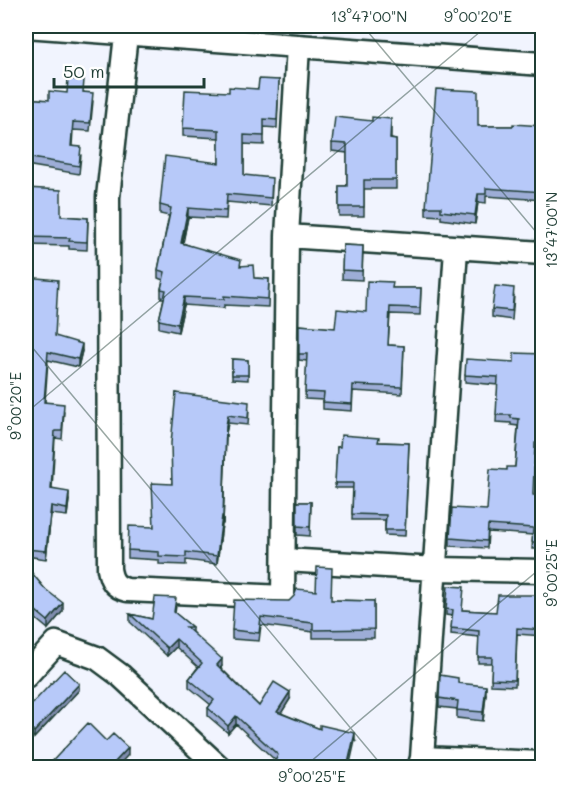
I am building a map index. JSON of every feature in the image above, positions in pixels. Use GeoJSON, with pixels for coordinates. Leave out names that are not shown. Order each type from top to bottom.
{"type":"FeatureCollection","features":[{"type":"Feature","properties":{"kind":"street"},"geometry":{"type":"LineString","coordinates":[[26,26],[126,30],[298,46],[543,64]]}},
{"type":"Feature","properties":{"kind":"street"},"geometry":{"type":"LineString","coordinates":[[126,30],[108,196],[110,575],[119,588],[127,590],[283,597],[288,236],[298,46]]}},
{"type":"Feature","properties":{"kind":"street"},"geometry":{"type":"LineString","coordinates":[[288,236],[543,253]]}},
{"type":"Feature","properties":{"kind":"street"},"geometry":{"type":"LineString","coordinates":[[456,249],[421,763],[543,763]]}},
{"type":"Feature","properties":{"kind":"street"},"geometry":{"type":"LineString","coordinates":[[285,560],[435,569],[543,571]]}},
{"type":"Feature","properties":{"kind":"street"},"geometry":{"type":"LineString","coordinates":[[26,675],[56,643],[97,658],[120,675],[220,768]]}},
{"type":"Feature","properties":{"kind":"building"},"geometry":{"type":"Polygon","coordinates":[[[68,79],[84,80],[83,92],[93,93],[90,123],[73,122],[71,146],[81,147],[79,166],[26,157],[26,98],[49,100],[49,91],[67,93],[68,79]]]}},
{"type":"Feature","properties":{"kind":"building"},"geometry":{"type":"Polygon","coordinates":[[[259,79],[279,80],[277,120],[264,119],[264,136],[244,135],[244,175],[272,178],[271,198],[227,194],[226,211],[188,208],[181,243],[241,260],[240,266],[253,265],[254,278],[269,279],[268,299],[224,296],[224,299],[184,297],[178,324],[159,320],[166,290],[161,289],[165,272],[158,270],[171,208],[160,205],[165,156],[219,163],[219,130],[183,128],[185,90],[229,92],[229,87],[258,89],[259,79]]]}},
{"type":"Feature","properties":{"kind":"building"},"geometry":{"type":"Polygon","coordinates":[[[436,89],[478,91],[478,126],[513,126],[513,124],[543,126],[543,192],[486,188],[486,194],[478,194],[475,215],[441,211],[441,207],[426,207],[436,89]]]}},
{"type":"Feature","properties":{"kind":"building"},"geometry":{"type":"Polygon","coordinates":[[[335,117],[372,121],[372,117],[391,119],[390,139],[396,140],[396,180],[364,180],[364,207],[339,207],[339,186],[347,186],[347,144],[332,143],[335,117]]]}},
{"type":"Feature","properties":{"kind":"building"},"geometry":{"type":"Polygon","coordinates":[[[26,188],[61,190],[61,216],[88,218],[87,242],[69,241],[70,238],[26,237],[26,188]]]}},
{"type":"Feature","properties":{"kind":"building"},"geometry":{"type":"Polygon","coordinates":[[[343,245],[363,246],[362,271],[342,270],[343,245]]]}},
{"type":"Feature","properties":{"kind":"building"},"geometry":{"type":"Polygon","coordinates":[[[26,277],[58,280],[55,336],[82,344],[78,359],[48,352],[44,402],[64,404],[62,431],[55,431],[51,489],[69,492],[67,509],[51,506],[46,551],[26,549],[26,277]]]}},
{"type":"Feature","properties":{"kind":"building"},"geometry":{"type":"Polygon","coordinates":[[[367,281],[393,282],[392,288],[421,288],[420,308],[390,307],[388,345],[404,346],[402,387],[353,385],[352,404],[323,402],[324,393],[305,392],[307,354],[299,354],[299,325],[335,328],[337,309],[366,312],[367,281]]]}},
{"type":"Feature","properties":{"kind":"building"},"geometry":{"type":"Polygon","coordinates":[[[495,286],[514,288],[512,311],[492,309],[495,286]]]}},
{"type":"Feature","properties":{"kind":"building"},"geometry":{"type":"Polygon","coordinates":[[[514,353],[543,354],[543,381],[537,443],[535,443],[533,495],[543,497],[543,542],[532,542],[533,528],[488,525],[487,541],[450,538],[452,508],[487,510],[490,469],[507,470],[507,467],[515,467],[519,419],[511,418],[511,415],[496,415],[498,377],[465,375],[466,359],[514,362],[514,353]]]}},
{"type":"Feature","properties":{"kind":"building"},"geometry":{"type":"Polygon","coordinates":[[[232,359],[248,360],[248,375],[232,375],[232,359]]]}},
{"type":"Feature","properties":{"kind":"building"},"geometry":{"type":"Polygon","coordinates":[[[176,393],[249,402],[248,418],[228,415],[223,516],[217,556],[186,552],[186,557],[159,556],[159,552],[128,550],[129,526],[154,527],[152,483],[172,484],[171,443],[176,393]]]}},
{"type":"Feature","properties":{"kind":"building"},"geometry":{"type":"Polygon","coordinates":[[[341,435],[379,438],[378,442],[409,443],[405,530],[385,530],[386,515],[352,514],[353,483],[335,483],[337,447],[340,447],[341,435]]]}},
{"type":"Feature","properties":{"kind":"building"},"geometry":{"type":"Polygon","coordinates":[[[297,502],[311,502],[310,527],[297,526],[297,502]]]}},
{"type":"Feature","properties":{"kind":"building"},"geometry":{"type":"Polygon","coordinates":[[[26,566],[45,589],[63,603],[48,621],[36,611],[26,621],[26,566]]]}},
{"type":"Feature","properties":{"kind":"building"},"geometry":{"type":"Polygon","coordinates":[[[317,567],[332,568],[331,600],[374,601],[374,629],[313,630],[313,623],[261,617],[259,633],[232,630],[234,600],[289,601],[297,589],[316,591],[317,567]]]}},
{"type":"Feature","properties":{"kind":"building"},"geometry":{"type":"Polygon","coordinates":[[[448,586],[464,587],[462,610],[496,612],[498,595],[537,595],[537,608],[543,608],[543,630],[517,628],[515,680],[491,679],[492,657],[478,657],[479,631],[451,628],[453,610],[446,609],[448,586]]]}},
{"type":"Feature","properties":{"kind":"building"},"geometry":{"type":"Polygon","coordinates":[[[155,597],[176,598],[174,612],[192,627],[186,627],[222,659],[217,665],[259,706],[274,682],[290,692],[277,712],[320,729],[320,725],[355,733],[347,768],[272,768],[278,755],[236,716],[228,726],[208,708],[214,700],[189,679],[202,663],[176,639],[167,648],[130,614],[152,619],[155,597]]]}},
{"type":"Feature","properties":{"kind":"building"},"geometry":{"type":"Polygon","coordinates":[[[64,670],[79,684],[34,732],[26,723],[26,710],[64,670]]]}},
{"type":"Feature","properties":{"kind":"building"},"geometry":{"type":"Polygon","coordinates":[[[440,675],[458,678],[458,683],[486,686],[483,712],[457,710],[458,701],[439,698],[440,675]]]}},
{"type":"Feature","properties":{"kind":"building"},"geometry":{"type":"Polygon","coordinates":[[[88,723],[106,741],[113,734],[128,748],[114,763],[119,768],[46,768],[88,723]]]}},
{"type":"Feature","properties":{"kind":"building"},"geometry":{"type":"Polygon","coordinates":[[[464,764],[492,767],[492,768],[464,768],[464,764]]]}}]}
